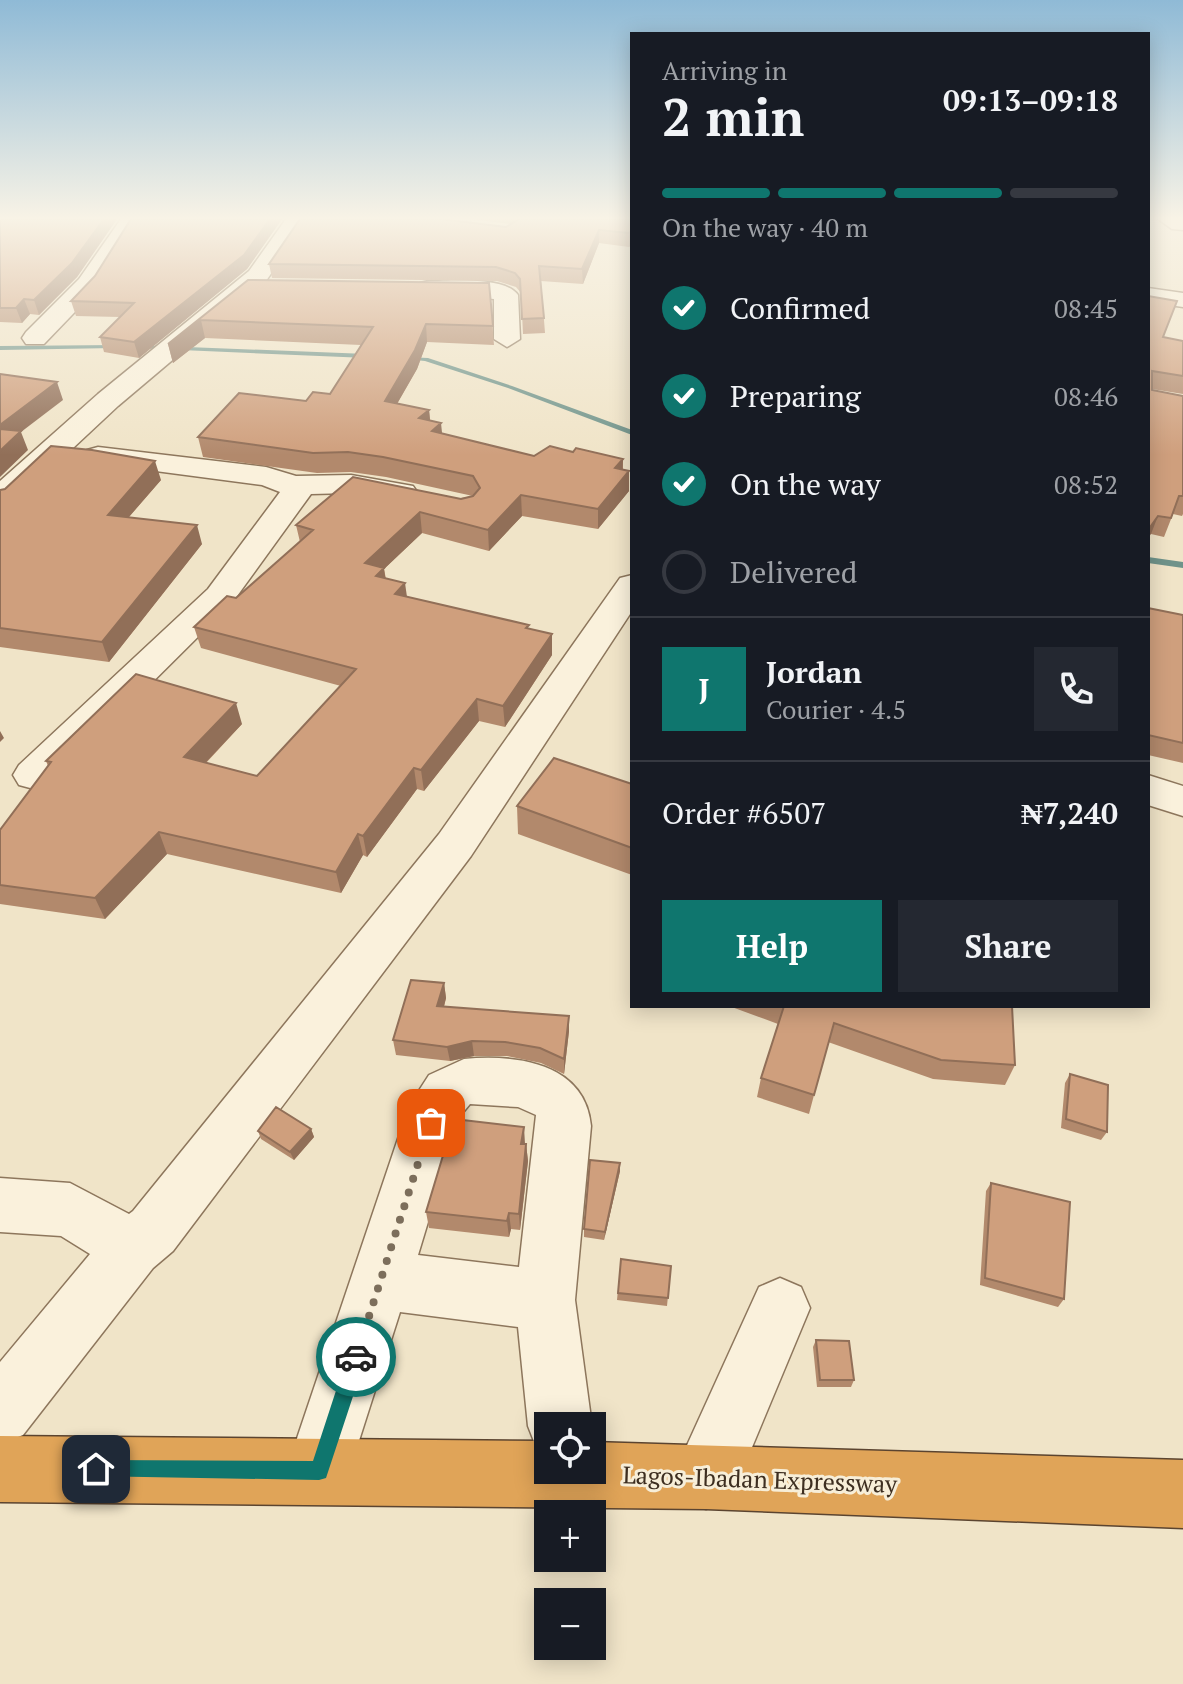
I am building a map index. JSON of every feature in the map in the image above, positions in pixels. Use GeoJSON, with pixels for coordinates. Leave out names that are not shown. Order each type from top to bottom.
{"type":"FeatureCollection","features":[{"type":"Feature","properties":{"kind":"highway","name":"Lagos-Ibadan Expressway"},"geometry":{"type":"LineString","coordinates":[[0,1469],[319,1471],[534,1459]]}},
{"type":"Feature","properties":{"kind":"highway","name":"Lagos-Ibadan Expressway"},"geometry":{"type":"LineString","coordinates":[[606,1463],[706,1476],[1183,1494]]}},
{"type":"Feature","properties":{"kind":"street"},"geometry":{"type":"LineString","coordinates":[[35,338],[75,298]]}},
{"type":"Feature","properties":{"kind":"street"},"geometry":{"type":"LineString","coordinates":[[0,499],[48,451],[177,340],[235,298]]}},
{"type":"Feature","properties":{"kind":"street"},"geometry":{"type":"LineString","coordinates":[[506,298],[507,339]]}},
{"type":"Feature","properties":{"kind":"street"},"geometry":{"type":"LineString","coordinates":[[48,451],[266,476],[293,485],[351,484],[431,499]]}},
{"type":"Feature","properties":{"kind":"street"},"geometry":{"type":"LineString","coordinates":[[34,775],[220,596],[293,498],[296,492],[293,485]]}},
{"type":"Feature","properties":{"kind":"street"},"geometry":{"type":"LineString","coordinates":[[0,1412],[132,1248],[162,1219],[455,845],[630,588]]}},
{"type":"Feature","properties":{"kind":"street"},"geometry":{"type":"LineString","coordinates":[[1150,791],[1183,801]]}},
{"type":"Feature","properties":{"kind":"street"},"geometry":{"type":"LineString","coordinates":[[319,1471],[436,1106],[446,1092],[462,1082],[520,1083],[551,1094],[562,1107],[564,1126],[545,1300],[559,1412]]}},
{"type":"Feature","properties":{"kind":"street"},"geometry":{"type":"LineString","coordinates":[[0,1205],[70,1210],[132,1248]]}},
{"type":"Feature","properties":{"kind":"street"},"geometry":{"type":"LineString","coordinates":[[382,1280],[545,1300]]}},
{"type":"Feature","properties":{"kind":"street"},"geometry":{"type":"LineString","coordinates":[[706,1476],[780,1308]]}},
{"type":"Feature","properties":{"kind":"building"},"geometry":{"type":"Polygon","coordinates":[[[0,298],[36,298],[24,299],[16,308],[0,308],[0,298]]]}},
{"type":"Feature","properties":{"kind":"building"},"geometry":{"type":"Polygon","coordinates":[[[74,298],[190,298],[134,342],[100,337],[134,303],[71,301],[74,298]]]}},
{"type":"Feature","properties":{"kind":"building"},"geometry":{"type":"Polygon","coordinates":[[[226,298],[490,298],[493,326],[426,324],[415,350],[385,401],[429,410],[419,418],[441,423],[432,431],[534,456],[550,446],[573,452],[576,448],[623,459],[615,468],[629,471],[598,509],[521,495],[488,530],[420,512],[365,563],[384,568],[376,576],[405,583],[395,594],[529,625],[526,628],[552,634],[503,706],[477,699],[421,770],[414,768],[363,836],[358,834],[336,872],[159,832],[95,898],[0,885],[0,830],[51,762],[46,761],[136,674],[236,703],[184,757],[257,776],[356,669],[194,627],[227,596],[236,598],[313,530],[296,525],[353,477],[461,499],[473,496],[480,488],[473,476],[383,457],[348,452],[313,453],[198,437],[239,393],[306,401],[313,392],[330,394],[373,327],[201,320],[168,344],[226,298]]]}},
{"type":"Feature","properties":{"kind":"building"},"geometry":{"type":"Polygon","coordinates":[[[521,298],[542,298],[544,318],[522,319],[521,298]]]}},
{"type":"Feature","properties":{"kind":"building"},"geometry":{"type":"Polygon","coordinates":[[[1150,298],[1177,301],[1163,337],[1183,341],[1183,376],[1152,371],[1152,390],[1183,396],[1183,496],[1179,496],[1171,518],[1158,516],[1150,527],[1150,298]]]}},
{"type":"Feature","properties":{"kind":"building"},"geometry":{"type":"Polygon","coordinates":[[[0,374],[57,382],[0,425],[0,374]]]}},
{"type":"Feature","properties":{"kind":"building"},"geometry":{"type":"Polygon","coordinates":[[[0,429],[21,431],[0,451],[0,429]]]}},
{"type":"Feature","properties":{"kind":"building"},"geometry":{"type":"Polygon","coordinates":[[[51,446],[155,461],[108,515],[197,525],[102,642],[0,628],[0,490],[5,489],[51,446]]]}},
{"type":"Feature","properties":{"kind":"building"},"geometry":{"type":"Polygon","coordinates":[[[1150,608],[1183,615],[1183,743],[1150,735],[1150,608]]]}},
{"type":"Feature","properties":{"kind":"building"},"geometry":{"type":"Polygon","coordinates":[[[554,758],[630,783],[630,847],[517,806],[554,758]]]}},
{"type":"Feature","properties":{"kind":"building"},"geometry":{"type":"Polygon","coordinates":[[[411,980],[444,983],[437,1006],[569,1016],[564,1059],[540,1048],[505,1042],[472,1041],[447,1047],[393,1040],[411,980]]]}},
{"type":"Feature","properties":{"kind":"building"},"geometry":{"type":"Polygon","coordinates":[[[783,1008],[1012,1008],[1015,1065],[941,1060],[834,1023],[814,1095],[761,1078],[783,1008]]]}},
{"type":"Feature","properties":{"kind":"building"},"geometry":{"type":"Polygon","coordinates":[[[1070,1074],[1108,1085],[1107,1132],[1066,1119],[1070,1074]]]}},
{"type":"Feature","properties":{"kind":"building"},"geometry":{"type":"Polygon","coordinates":[[[276,1107],[311,1129],[290,1152],[258,1131],[276,1107]]]}},
{"type":"Feature","properties":{"kind":"building"},"geometry":{"type":"Polygon","coordinates":[[[454,1119],[524,1127],[521,1144],[526,1144],[519,1214],[509,1213],[507,1221],[426,1212],[454,1119]]]}},
{"type":"Feature","properties":{"kind":"building"},"geometry":{"type":"Polygon","coordinates":[[[590,1160],[620,1163],[605,1232],[584,1229],[590,1160]]]}},
{"type":"Feature","properties":{"kind":"building"},"geometry":{"type":"Polygon","coordinates":[[[991,1183],[1070,1202],[1064,1299],[985,1278],[991,1183]]]}},
{"type":"Feature","properties":{"kind":"building"},"geometry":{"type":"Polygon","coordinates":[[[621,1259],[671,1266],[668,1298],[618,1293],[621,1259]]]}},
{"type":"Feature","properties":{"kind":"building"},"geometry":{"type":"Polygon","coordinates":[[[816,1340],[849,1341],[854,1380],[820,1380],[816,1340]]]}},
{"type":"Feature","properties":{"kind":"waterway"},"geometry":{"type":"LineString","coordinates":[[0,348],[115,346]]}},
{"type":"Feature","properties":{"kind":"waterway"},"geometry":{"type":"LineString","coordinates":[[137,347],[367,356]]}},
{"type":"Feature","properties":{"kind":"waterway"},"geometry":{"type":"LineString","coordinates":[[408,358],[426,359],[510,387],[630,432]]}},
{"type":"Feature","properties":{"kind":"waterway"},"geometry":{"type":"LineString","coordinates":[[1150,560],[1183,565]]}},
{"type":"Feature","properties":{"kind":"way so far"},"geometry":{"type":"LineString","coordinates":[[356,1357],[431,1123]]}},
{"type":"Feature","properties":{"kind":"route"},"geometry":{"type":"LineString","coordinates":[[96,1469],[319,1471],[356,1357]]}}]}
